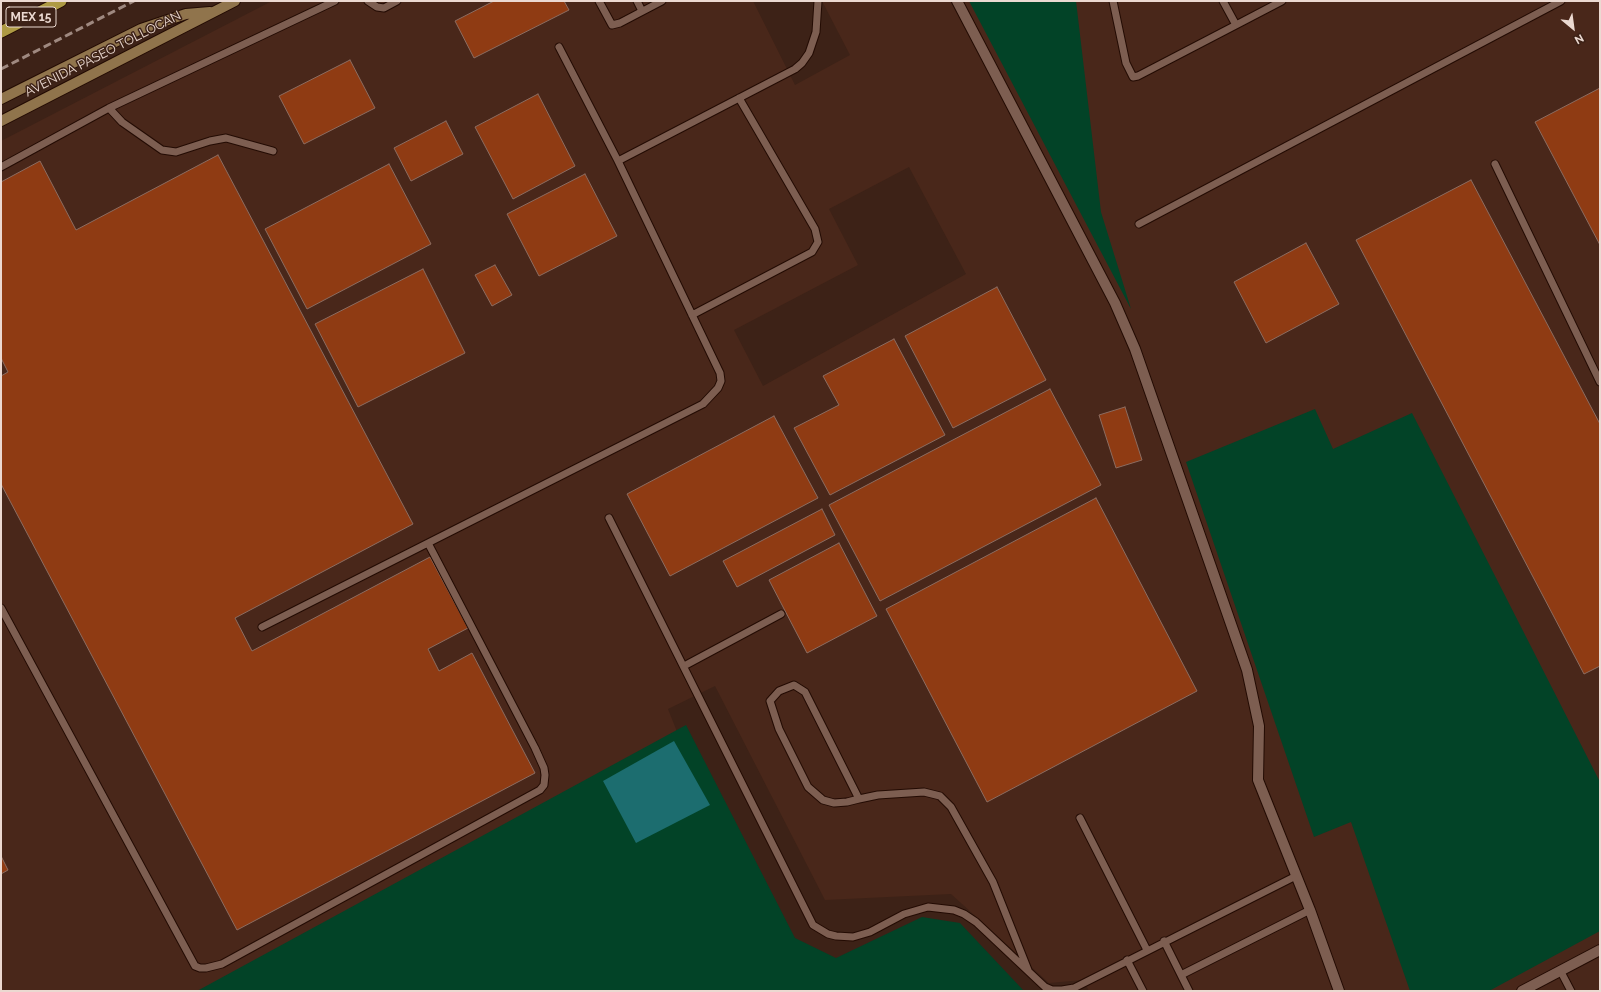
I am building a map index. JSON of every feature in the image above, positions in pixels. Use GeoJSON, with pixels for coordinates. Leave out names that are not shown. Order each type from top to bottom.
{"type":"FeatureCollection","features":[{"type":"Feature","properties":{"kind":"highway","name":"MEX 15"},"geometry":{"type":"LineString","coordinates":[[1,32],[61,1]]}},
{"type":"Feature","properties":{"kind":"main road","name":"AVENIDA PASEO TOLLOCAN"},"geometry":{"type":"LineString","coordinates":[[1,121],[235,1]]}},
{"type":"Feature","properties":{"kind":"main road","name":"AVENIDA PASEO TOLLOCAN"},"geometry":{"type":"LineString","coordinates":[[1,99],[141,29],[186,14],[216,11]]}},
{"type":"Feature","properties":{"kind":"street"},"geometry":{"type":"LineString","coordinates":[[957,1],[1115,303],[1135,349],[1247,670],[1258,726],[1258,780],[1310,910],[1339,991]]}},
{"type":"Feature","properties":{"kind":"street"},"geometry":{"type":"LineString","coordinates":[[1522,991],[1600,950]]}},
{"type":"Feature","properties":{"kind":"lane"},"geometry":{"type":"LineString","coordinates":[[1,167],[109,108],[335,1]]}},
{"type":"Feature","properties":{"kind":"lane"},"geometry":{"type":"LineString","coordinates":[[368,1],[377,7],[384,8],[397,1]]}},
{"type":"Feature","properties":{"kind":"lane"},"geometry":{"type":"LineString","coordinates":[[599,1],[612,25],[617,24],[662,1]]}},
{"type":"Feature","properties":{"kind":"lane"},"geometry":{"type":"LineString","coordinates":[[637,1],[642,11]]}},
{"type":"Feature","properties":{"kind":"lane"},"geometry":{"type":"LineString","coordinates":[[618,161],[795,69],[802,63],[809,53],[813,42],[816,32],[818,1]]}},
{"type":"Feature","properties":{"kind":"lane"},"geometry":{"type":"LineString","coordinates":[[1113,1],[1126,63],[1133,77],[1138,76],[1282,1]]}},
{"type":"Feature","properties":{"kind":"lane"},"geometry":{"type":"LineString","coordinates":[[1223,1],[1236,25]]}},
{"type":"Feature","properties":{"kind":"lane"},"geometry":{"type":"LineString","coordinates":[[1139,224],[1561,1]]}},
{"type":"Feature","properties":{"kind":"lane"},"geometry":{"type":"LineString","coordinates":[[262,627],[703,404],[718,388],[721,381],[720,373],[618,161],[558,47]]}},
{"type":"Feature","properties":{"kind":"lane"},"geometry":{"type":"LineString","coordinates":[[692,316],[812,252],[818,242],[815,229],[739,98]]}},
{"type":"Feature","properties":{"kind":"lane"},"geometry":{"type":"LineString","coordinates":[[109,108],[122,122],[162,150],[176,152],[210,140],[226,138],[273,151]]}},
{"type":"Feature","properties":{"kind":"lane"},"geometry":{"type":"LineString","coordinates":[[1495,164],[1600,382]]}},
{"type":"Feature","properties":{"kind":"lane"},"geometry":{"type":"LineString","coordinates":[[609,518],[813,925],[828,934],[853,937],[870,932],[904,914],[928,907],[954,910],[964,914],[976,922],[1045,987],[1052,990],[1062,990],[1074,988],[1164,941],[1296,876]]}},
{"type":"Feature","properties":{"kind":"lane"},"geometry":{"type":"LineString","coordinates":[[1,608],[195,966],[206,968],[222,964],[540,790],[544,785],[544,768],[535,748],[428,544]]}},
{"type":"Feature","properties":{"kind":"lane"},"geometry":{"type":"LineString","coordinates":[[684,666],[781,614]]}},
{"type":"Feature","properties":{"kind":"lane"},"geometry":{"type":"LineString","coordinates":[[859,799],[805,692],[794,685],[779,691],[770,701],[779,729],[808,786],[823,800],[834,803],[859,799],[878,795],[924,792],[940,796],[951,807],[993,882],[1030,974]]}},
{"type":"Feature","properties":{"kind":"lane"},"geometry":{"type":"LineString","coordinates":[[1080,818],[1147,950]]}},
{"type":"Feature","properties":{"kind":"lane"},"geometry":{"type":"LineString","coordinates":[[1181,975],[1310,910]]}},
{"type":"Feature","properties":{"kind":"lane"},"geometry":{"type":"LineString","coordinates":[[1164,941],[1189,991]]}},
{"type":"Feature","properties":{"kind":"lane"},"geometry":{"type":"LineString","coordinates":[[1127,960],[1143,991]]}},
{"type":"Feature","properties":{"kind":"lane"},"geometry":{"type":"LineString","coordinates":[[1560,970],[1571,991]]}},
{"type":"Feature","properties":{"kind":"shaded area"},"geometry":{"type":"Polygon","coordinates":[[[272,1],[753,1],[795,85],[850,55],[822,1],[1600,1],[1600,991],[1089,991],[1083,980],[1049,983],[951,894],[825,900],[715,686],[668,709],[680,739],[218,991],[1,991],[1,141],[272,1]],[[909,167],[829,209],[858,265],[734,330],[763,386],[966,274],[909,167]]]}},
{"type":"Feature","properties":{"kind":"green space"},"geometry":{"type":"Polygon","coordinates":[[[969,1],[1076,1],[1101,212],[1131,309],[969,1]]]}},
{"type":"Feature","properties":{"kind":"green space"},"geometry":{"type":"Polygon","coordinates":[[[1315,409],[1333,449],[1412,413],[1600,782],[1600,931],[1489,991],[1410,991],[1351,822],[1314,837],[1186,462],[1315,409]]]}},
{"type":"Feature","properties":{"kind":"green space"},"geometry":{"type":"Polygon","coordinates":[[[686,725],[795,938],[836,958],[922,917],[960,923],[1024,991],[197,991],[686,725]]]}},
{"type":"Feature","properties":{"kind":"water"},"geometry":{"type":"Polygon","coordinates":[[[674,741],[710,805],[636,843],[603,781],[674,741]]]}},
{"type":"Feature","properties":{"kind":"building"},"geometry":{"type":"Polygon","coordinates":[[[494,1],[564,1],[569,10],[474,58],[455,21],[494,1]]]}},
{"type":"Feature","properties":{"kind":"building"},"geometry":{"type":"Polygon","coordinates":[[[350,60],[375,108],[304,144],[279,96],[350,60]]]}},
{"type":"Feature","properties":{"kind":"building"},"geometry":{"type":"Polygon","coordinates":[[[1600,88],[1600,245],[1535,122],[1600,88]]]}},
{"type":"Feature","properties":{"kind":"building"},"geometry":{"type":"Polygon","coordinates":[[[538,94],[575,166],[513,199],[475,127],[538,94]]]}},
{"type":"Feature","properties":{"kind":"building"},"geometry":{"type":"Polygon","coordinates":[[[446,121],[463,154],[411,181],[394,148],[446,121]]]}},
{"type":"Feature","properties":{"kind":"building"},"geometry":{"type":"Polygon","coordinates":[[[218,155],[413,524],[235,618],[252,651],[430,557],[468,628],[428,649],[439,671],[472,653],[535,773],[237,930],[1,484],[1,376],[8,372],[1,358],[1,182],[40,161],[76,230],[218,155]]]}},
{"type":"Feature","properties":{"kind":"building"},"geometry":{"type":"Polygon","coordinates":[[[389,164],[431,244],[307,309],[265,229],[389,164]]]}},
{"type":"Feature","properties":{"kind":"building"},"geometry":{"type":"Polygon","coordinates":[[[585,174],[617,236],[539,276],[507,214],[585,174]]]}},
{"type":"Feature","properties":{"kind":"building"},"geometry":{"type":"Polygon","coordinates":[[[1471,180],[1600,424],[1600,666],[1584,674],[1356,240],[1471,180]]]}},
{"type":"Feature","properties":{"kind":"building"},"geometry":{"type":"Polygon","coordinates":[[[1306,243],[1339,304],[1266,343],[1234,282],[1306,243]]]}},
{"type":"Feature","properties":{"kind":"building"},"geometry":{"type":"Polygon","coordinates":[[[495,265],[512,295],[492,306],[475,275],[495,265]]]}},
{"type":"Feature","properties":{"kind":"building"},"geometry":{"type":"Polygon","coordinates":[[[423,269],[465,353],[358,407],[315,324],[423,269]]]}},
{"type":"Feature","properties":{"kind":"building"},"geometry":{"type":"Polygon","coordinates":[[[997,287],[1046,380],[953,428],[905,336],[997,287]]]}},
{"type":"Feature","properties":{"kind":"building"},"geometry":{"type":"Polygon","coordinates":[[[894,339],[945,435],[830,495],[794,428],[839,405],[823,376],[894,339]]]}},
{"type":"Feature","properties":{"kind":"building"},"geometry":{"type":"Polygon","coordinates":[[[1050,389],[1101,485],[880,601],[829,505],[1050,389]]]}},
{"type":"Feature","properties":{"kind":"building"},"geometry":{"type":"Polygon","coordinates":[[[1125,407],[1142,460],[1116,468],[1099,415],[1125,407]]]}},
{"type":"Feature","properties":{"kind":"building"},"geometry":{"type":"Polygon","coordinates":[[[774,416],[818,498],[670,576],[627,494],[774,416]]]}},
{"type":"Feature","properties":{"kind":"building"},"geometry":{"type":"Polygon","coordinates":[[[1096,498],[1197,691],[987,802],[886,609],[1096,498]]]}},
{"type":"Feature","properties":{"kind":"building"},"geometry":{"type":"Polygon","coordinates":[[[822,509],[835,535],[737,587],[723,561],[822,509]]]}},
{"type":"Feature","properties":{"kind":"building"},"geometry":{"type":"Polygon","coordinates":[[[839,543],[877,616],[807,653],[769,580],[839,543]]]}},
{"type":"Feature","properties":{"kind":"building"},"geometry":{"type":"Polygon","coordinates":[[[1,856],[8,870],[1,874],[1,856]]]}},
{"type":"Feature","properties":{"kind":"railway"},"geometry":{"type":"LineString","coordinates":[[1,69],[134,1]]}}]}
